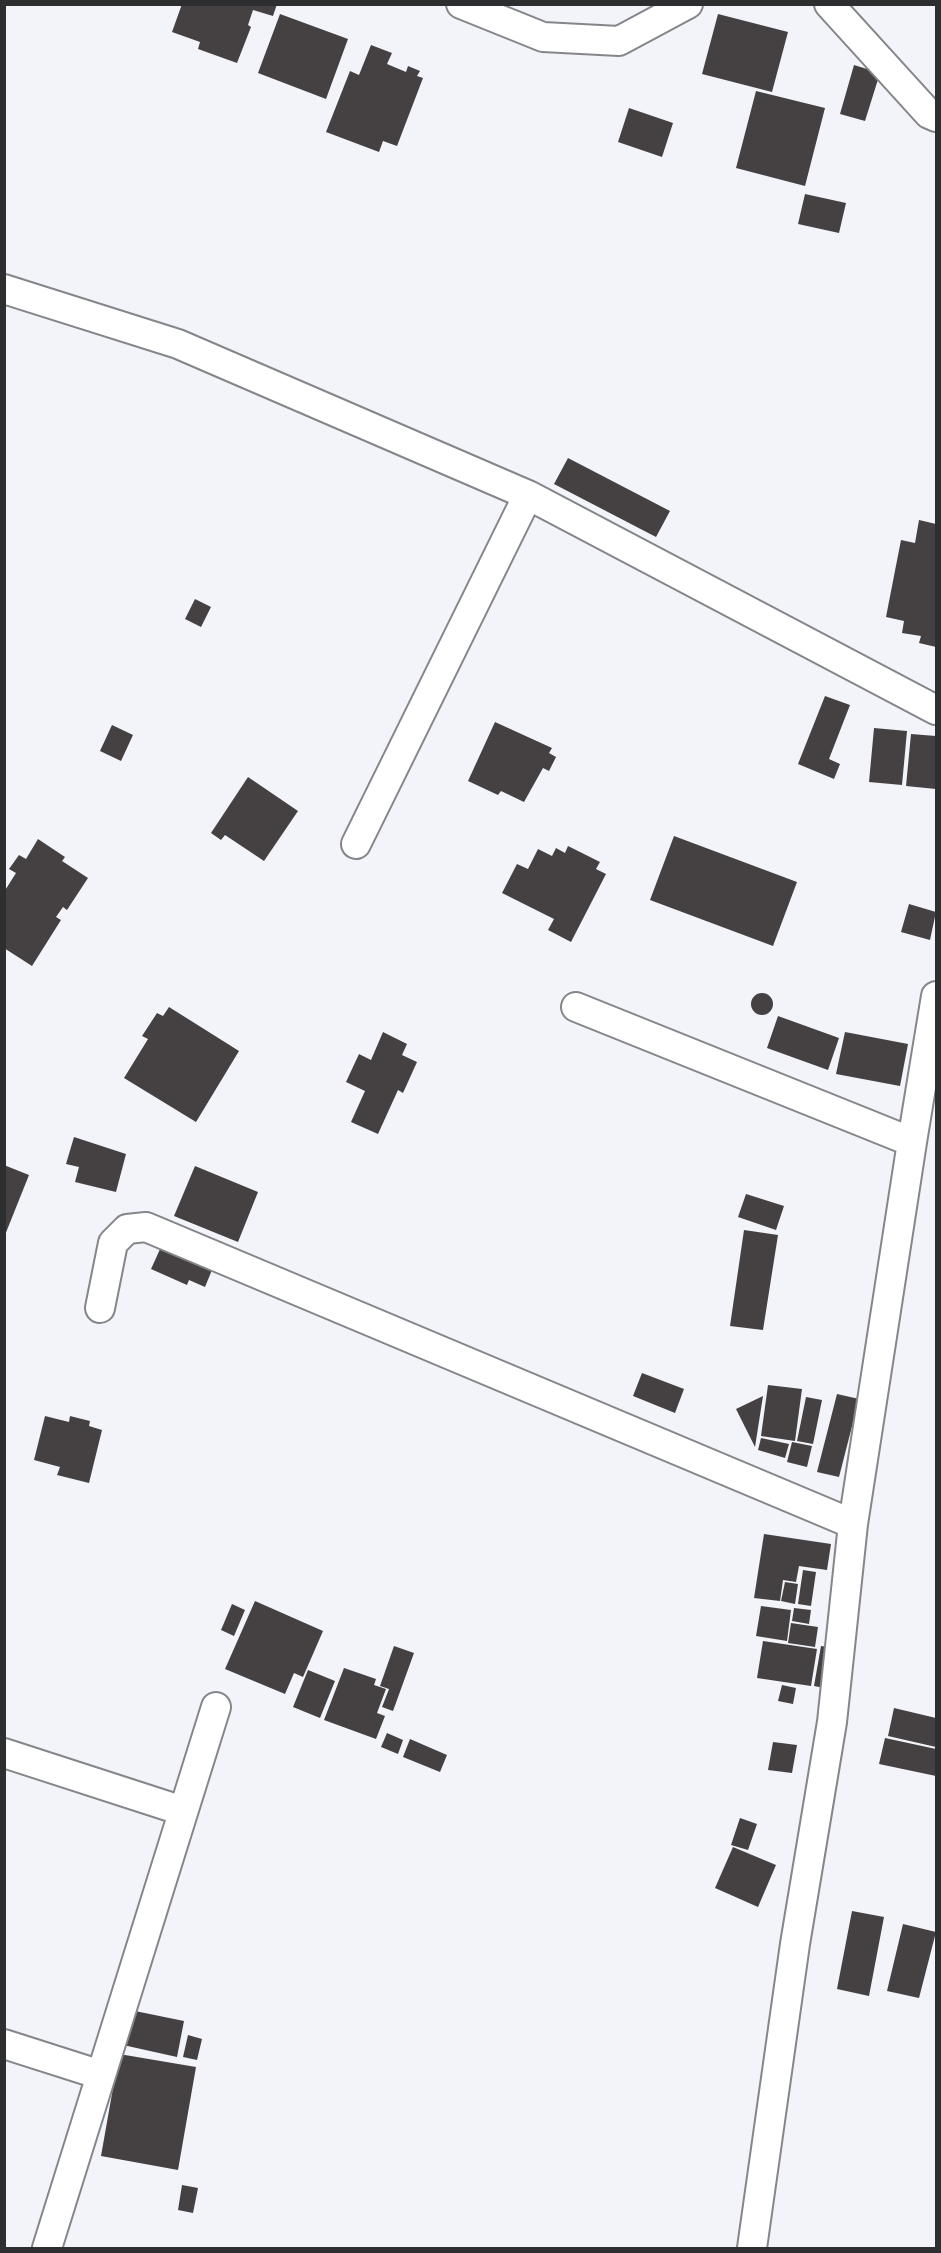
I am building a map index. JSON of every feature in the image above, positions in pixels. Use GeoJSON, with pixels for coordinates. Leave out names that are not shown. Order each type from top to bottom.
{"type":"FeatureCollection","features":[{"type":"Feature","properties":{"kind":"street"},"geometry":{"type":"LineString","coordinates":[[461,4],[543,37],[619,41],[688,4]]}},
{"type":"Feature","properties":{"kind":"street"},"geometry":{"type":"LineString","coordinates":[[829,4],[929,114],[936,117]]}},
{"type":"Feature","properties":{"kind":"street"},"geometry":{"type":"LineString","coordinates":[[4,289],[178,344],[528,495],[936,710]]}},
{"type":"Feature","properties":{"kind":"street"},"geometry":{"type":"LineString","coordinates":[[356,844],[528,495]]}},
{"type":"Feature","properties":{"kind":"street"},"geometry":{"type":"LineString","coordinates":[[752,2248],[795,1944],[832,1722],[853,1524],[936,996]]}},
{"type":"Feature","properties":{"kind":"street"},"geometry":{"type":"LineString","coordinates":[[576,1007],[912,1142]]}},
{"type":"Feature","properties":{"kind":"street"},"geometry":{"type":"LineString","coordinates":[[100,1308],[113,1243],[127,1229],[146,1227],[853,1524]]}},
{"type":"Feature","properties":{"kind":"street"},"geometry":{"type":"LineString","coordinates":[[47,2248],[216,1707]]}},
{"type":"Feature","properties":{"kind":"street"},"geometry":{"type":"LineString","coordinates":[[4,1753],[183,1811]]}},
{"type":"Feature","properties":{"kind":"street"},"geometry":{"type":"LineString","coordinates":[[4,2044],[101,2074]]}},
{"type":"Feature","properties":{"kind":"building"},"geometry":{"type":"Polygon","coordinates":[[[182,4],[277,4],[273,16],[253,10],[248,25],[251,27],[237,63],[198,49],[200,42],[172,32],[182,4]]]}},
{"type":"Feature","properties":{"kind":"building"},"geometry":{"type":"Polygon","coordinates":[[[280,14],[348,39],[326,99],[258,73],[280,14]]]}},
{"type":"Feature","properties":{"kind":"building"},"geometry":{"type":"Polygon","coordinates":[[[718,14],[788,32],[772,92],[702,74],[718,14]]]}},
{"type":"Feature","properties":{"kind":"building"},"geometry":{"type":"Polygon","coordinates":[[[371,45],[392,53],[387,64],[406,72],[408,66],[420,71],[417,76],[423,78],[397,146],[383,141],[379,152],[326,132],[350,71],[359,75],[371,45]]]}},
{"type":"Feature","properties":{"kind":"building"},"geometry":{"type":"Polygon","coordinates":[[[854,65],[880,73],[865,121],[840,114],[854,65]]]}},
{"type":"Feature","properties":{"kind":"building"},"geometry":{"type":"Polygon","coordinates":[[[756,91],[825,108],[805,186],[736,168],[756,91]]]}},
{"type":"Feature","properties":{"kind":"building"},"geometry":{"type":"Polygon","coordinates":[[[629,108],[673,123],[662,157],[618,142],[629,108]]]}},
{"type":"Feature","properties":{"kind":"building"},"geometry":{"type":"Polygon","coordinates":[[[805,194],[846,203],[839,233],[798,224],[805,194]]]}},
{"type":"Feature","properties":{"kind":"building"},"geometry":{"type":"Polygon","coordinates":[[[568,458],[670,511],[656,537],[554,484],[568,458]]]}},
{"type":"Feature","properties":{"kind":"building"},"geometry":{"type":"Polygon","coordinates":[[[919,520],[936,524],[936,647],[919,643],[921,636],[902,633],[904,621],[886,617],[901,540],[915,543],[919,520]]]}},
{"type":"Feature","properties":{"kind":"building"},"geometry":{"type":"Polygon","coordinates":[[[195,599],[211,607],[201,627],[185,619],[195,599]]]}},
{"type":"Feature","properties":{"kind":"building"},"geometry":{"type":"Polygon","coordinates":[[[825,696],[850,705],[829,759],[840,764],[834,779],[798,764],[825,696]]]}},
{"type":"Feature","properties":{"kind":"building"},"geometry":{"type":"Polygon","coordinates":[[[495,722],[552,748],[549,753],[556,757],[549,771],[543,768],[524,802],[501,791],[498,795],[468,781],[495,722]]]}},
{"type":"Feature","properties":{"kind":"building"},"geometry":{"type":"Polygon","coordinates":[[[112,725],[133,735],[121,761],[100,751],[112,725]]]}},
{"type":"Feature","properties":{"kind":"building"},"geometry":{"type":"Polygon","coordinates":[[[874,728],[907,731],[902,785],[869,782],[874,728]]]}},
{"type":"Feature","properties":{"kind":"building"},"geometry":{"type":"Polygon","coordinates":[[[911,734],[936,736],[936,789],[906,786],[911,734]]]}},
{"type":"Feature","properties":{"kind":"building"},"geometry":{"type":"Polygon","coordinates":[[[248,777],[298,811],[264,861],[225,835],[221,840],[211,833],[248,777]]]}},
{"type":"Feature","properties":{"kind":"building"},"geometry":{"type":"Polygon","coordinates":[[[674,836],[797,882],[773,946],[650,900],[674,836]]]}},
{"type":"Feature","properties":{"kind":"building"},"geometry":{"type":"Polygon","coordinates":[[[38,839],[65,857],[62,861],[88,878],[67,910],[63,907],[56,917],[61,920],[32,966],[4,948],[4,892],[16,873],[9,869],[19,855],[26,859],[38,839]]]}},
{"type":"Feature","properties":{"kind":"building"},"geometry":{"type":"Polygon","coordinates":[[[568,846],[600,862],[596,869],[606,874],[571,942],[548,930],[554,919],[502,893],[517,864],[528,869],[538,849],[552,856],[556,848],[565,853],[568,846]]]}},
{"type":"Feature","properties":{"kind":"building"},"geometry":{"type":"Polygon","coordinates":[[[909,904],[936,912],[930,940],[901,932],[909,904]]]}},
{"type":"Feature","properties":{"kind":"building"},"geometry":{"type":"Polygon","coordinates":[[[762,993],[772,1000],[773,1004],[766,1014],[762,1015],[752,1008],[751,1004],[758,994],[762,993]]]}},
{"type":"Feature","properties":{"kind":"building"},"geometry":{"type":"Polygon","coordinates":[[[169,1007],[239,1051],[196,1122],[124,1078],[148,1039],[142,1036],[157,1013],[163,1016],[169,1007]]]}},
{"type":"Feature","properties":{"kind":"building"},"geometry":{"type":"Polygon","coordinates":[[[778,1016],[839,1038],[828,1070],[767,1048],[778,1016]]]}},
{"type":"Feature","properties":{"kind":"building"},"geometry":{"type":"Polygon","coordinates":[[[383,1032],[407,1044],[402,1055],[417,1062],[403,1093],[398,1090],[378,1134],[351,1122],[365,1091],[346,1082],[359,1054],[371,1060],[383,1032]]]}},
{"type":"Feature","properties":{"kind":"building"},"geometry":{"type":"Polygon","coordinates":[[[845,1032],[908,1044],[900,1086],[836,1074],[845,1032]]]}},
{"type":"Feature","properties":{"kind":"building"},"geometry":{"type":"Polygon","coordinates":[[[74,1137],[126,1154],[116,1192],[75,1182],[79,1167],[66,1164],[74,1137]]]}},
{"type":"Feature","properties":{"kind":"building"},"geometry":{"type":"Polygon","coordinates":[[[4,1165],[29,1175],[5,1235],[4,1235],[4,1165]]]}},
{"type":"Feature","properties":{"kind":"building"},"geometry":{"type":"Polygon","coordinates":[[[195,1166],[258,1192],[238,1242],[174,1216],[195,1166]]]}},
{"type":"Feature","properties":{"kind":"building"},"geometry":{"type":"Polygon","coordinates":[[[746,1194],[784,1206],[776,1230],[738,1217],[746,1194]]]}},
{"type":"Feature","properties":{"kind":"building"},"geometry":{"type":"Polygon","coordinates":[[[744,1230],[778,1235],[763,1330],[730,1326],[744,1230]]]}},
{"type":"Feature","properties":{"kind":"building"},"geometry":{"type":"Polygon","coordinates":[[[161,1247],[212,1270],[205,1287],[189,1280],[187,1285],[151,1269],[161,1247]]]}},
{"type":"Feature","properties":{"kind":"building"},"geometry":{"type":"Polygon","coordinates":[[[642,1373],[684,1389],[675,1413],[633,1396],[642,1373]]]}},
{"type":"Feature","properties":{"kind":"building"},"geometry":{"type":"Polygon","coordinates":[[[768,1385],[802,1389],[795,1441],[761,1436],[768,1385]]]}},
{"type":"Feature","properties":{"kind":"building"},"geometry":{"type":"Polygon","coordinates":[[[837,1394],[859,1399],[839,1477],[817,1472],[837,1394]]]}},
{"type":"Feature","properties":{"kind":"building"},"geometry":{"type":"Polygon","coordinates":[[[763,1396],[755,1447],[736,1409],[763,1396]]]}},
{"type":"Feature","properties":{"kind":"building"},"geometry":{"type":"Polygon","coordinates":[[[806,1397],[822,1400],[813,1444],[797,1441],[806,1397]]]}},
{"type":"Feature","properties":{"kind":"building"},"geometry":{"type":"Polygon","coordinates":[[[45,1416],[69,1422],[70,1416],[90,1421],[89,1426],[102,1430],[89,1483],[57,1475],[60,1467],[34,1460],[45,1416]]]}},
{"type":"Feature","properties":{"kind":"building"},"geometry":{"type":"Polygon","coordinates":[[[761,1438],[789,1444],[785,1458],[758,1450],[761,1438]]]}},
{"type":"Feature","properties":{"kind":"building"},"geometry":{"type":"Polygon","coordinates":[[[792,1442],[812,1446],[807,1467],[787,1462],[792,1442]]]}},
{"type":"Feature","properties":{"kind":"building"},"geometry":{"type":"Polygon","coordinates":[[[764,1534],[831,1544],[827,1570],[799,1566],[796,1582],[783,1580],[780,1601],[754,1598],[764,1534]]]}},
{"type":"Feature","properties":{"kind":"building"},"geometry":{"type":"Polygon","coordinates":[[[803,1570],[816,1572],[811,1606],[798,1604],[803,1570]]]}},
{"type":"Feature","properties":{"kind":"building"},"geometry":{"type":"Polygon","coordinates":[[[785,1582],[798,1584],[795,1604],[781,1601],[785,1582]]]}},
{"type":"Feature","properties":{"kind":"building"},"geometry":{"type":"Polygon","coordinates":[[[255,1601],[323,1631],[303,1677],[294,1673],[285,1694],[225,1669],[255,1601]]]}},
{"type":"Feature","properties":{"kind":"building"},"geometry":{"type":"Polygon","coordinates":[[[232,1604],[245,1610],[234,1636],[221,1630],[232,1604]]]}},
{"type":"Feature","properties":{"kind":"building"},"geometry":{"type":"Polygon","coordinates":[[[761,1606],[791,1610],[787,1641],[756,1636],[761,1606]]]}},
{"type":"Feature","properties":{"kind":"building"},"geometry":{"type":"Polygon","coordinates":[[[794,1608],[811,1610],[809,1624],[792,1621],[794,1608]]]}},
{"type":"Feature","properties":{"kind":"building"},"geometry":{"type":"Polygon","coordinates":[[[791,1623],[818,1627],[815,1647],[788,1643],[791,1623]]]}},
{"type":"Feature","properties":{"kind":"building"},"geometry":{"type":"Polygon","coordinates":[[[763,1641],[817,1649],[811,1686],[757,1678],[763,1641]]]}},
{"type":"Feature","properties":{"kind":"building"},"geometry":{"type":"Polygon","coordinates":[[[394,1646],[414,1653],[393,1711],[382,1707],[389,1689],[380,1686],[394,1646]]]}},
{"type":"Feature","properties":{"kind":"building"},"geometry":{"type":"Polygon","coordinates":[[[821,1646],[837,1648],[829,1689],[814,1686],[821,1646]]]}},
{"type":"Feature","properties":{"kind":"building"},"geometry":{"type":"Polygon","coordinates":[[[344,1668],[376,1679],[374,1685],[386,1689],[377,1713],[385,1716],[376,1739],[324,1720],[344,1668]]]}},
{"type":"Feature","properties":{"kind":"building"},"geometry":{"type":"Polygon","coordinates":[[[308,1670],[335,1681],[320,1718],[293,1707],[308,1670]]]}},
{"type":"Feature","properties":{"kind":"building"},"geometry":{"type":"Polygon","coordinates":[[[782,1685],[796,1688],[793,1704],[778,1701],[782,1685]]]}},
{"type":"Feature","properties":{"kind":"building"},"geometry":{"type":"Polygon","coordinates":[[[894,1708],[936,1718],[936,1747],[888,1736],[894,1708]]]}},
{"type":"Feature","properties":{"kind":"building"},"geometry":{"type":"Polygon","coordinates":[[[387,1733],[403,1740],[398,1754],[381,1747],[387,1733]]]}},
{"type":"Feature","properties":{"kind":"building"},"geometry":{"type":"Polygon","coordinates":[[[885,1738],[936,1749],[936,1776],[879,1764],[885,1738]]]}},
{"type":"Feature","properties":{"kind":"building"},"geometry":{"type":"Polygon","coordinates":[[[410,1739],[447,1755],[440,1772],[403,1757],[410,1739]]]}},
{"type":"Feature","properties":{"kind":"building"},"geometry":{"type":"Polygon","coordinates":[[[773,1742],[797,1745],[792,1773],[768,1770],[773,1742]]]}},
{"type":"Feature","properties":{"kind":"building"},"geometry":{"type":"Polygon","coordinates":[[[740,1818],[757,1824],[748,1850],[731,1845],[740,1818]]]}},
{"type":"Feature","properties":{"kind":"building"},"geometry":{"type":"Polygon","coordinates":[[[733,1847],[776,1865],[758,1907],[715,1888],[733,1847]]]}},
{"type":"Feature","properties":{"kind":"building"},"geometry":{"type":"Polygon","coordinates":[[[852,1911],[884,1917],[869,1996],[837,1989],[852,1911]]]}},
{"type":"Feature","properties":{"kind":"building"},"geometry":{"type":"Polygon","coordinates":[[[903,1924],[936,1932],[919,1998],[887,1991],[903,1924]]]}},
{"type":"Feature","properties":{"kind":"building"},"geometry":{"type":"Polygon","coordinates":[[[130,2010],[184,2021],[177,2057],[123,2045],[130,2010]]]}},
{"type":"Feature","properties":{"kind":"building"},"geometry":{"type":"Polygon","coordinates":[[[188,2035],[202,2039],[197,2060],[183,2057],[188,2035]]]}},
{"type":"Feature","properties":{"kind":"building"},"geometry":{"type":"Polygon","coordinates":[[[119,2054],[196,2067],[178,2170],[101,2156],[119,2054]]]}},
{"type":"Feature","properties":{"kind":"building"},"geometry":{"type":"Polygon","coordinates":[[[182,2185],[198,2188],[193,2213],[178,2210],[182,2185]]]}}]}
